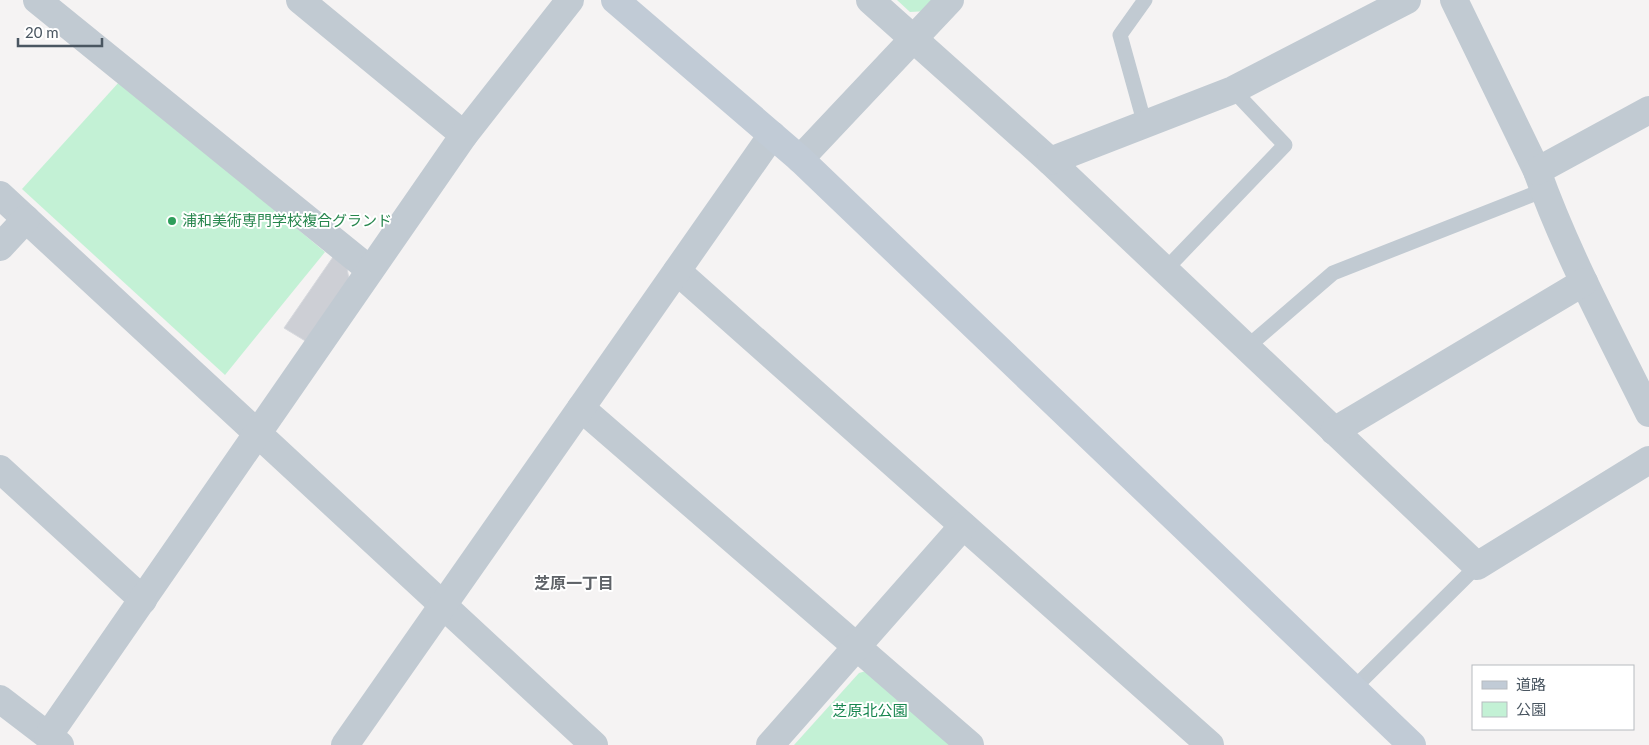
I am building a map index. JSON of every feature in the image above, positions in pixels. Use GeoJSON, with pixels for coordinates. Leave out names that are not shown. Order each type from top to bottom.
{"type":"FeatureCollection","features":[{"type":"Feature","properties":{"kind":"street"},"geometry":{"type":"LineString","coordinates":[[37,0],[370,270]]}},
{"type":"Feature","properties":{"kind":"street"},"geometry":{"type":"LineString","coordinates":[[300,0],[464,135]]}},
{"type":"Feature","properties":{"kind":"street"},"geometry":{"type":"LineString","coordinates":[[0,699],[54,740],[142,600],[464,135],[570,0]]}},
{"type":"Feature","properties":{"kind":"street"},"geometry":{"type":"LineString","coordinates":[[614,0],[800,159],[1353,689],[1403,742]]}},
{"type":"Feature","properties":{"kind":"street"},"geometry":{"type":"LineString","coordinates":[[870,0],[1050,161],[1477,566],[1649,460]]}},
{"type":"Feature","properties":{"kind":"street"},"geometry":{"type":"LineString","coordinates":[[800,159],[950,0]]}},
{"type":"Feature","properties":{"kind":"street"},"geometry":{"type":"LineString","coordinates":[[1050,161],[1233,90],[1406,0]]}},
{"type":"Feature","properties":{"kind":"street"},"geometry":{"type":"LineString","coordinates":[[1454,0],[1540,181],[1584,282],[1649,413]]}},
{"type":"Feature","properties":{"kind":"street"},"geometry":{"type":"LineString","coordinates":[[1540,181],[1649,110]]}},
{"type":"Feature","properties":{"kind":"street"},"geometry":{"type":"LineString","coordinates":[[345,745],[772,135]]}},
{"type":"Feature","properties":{"kind":"street"},"geometry":{"type":"LineString","coordinates":[[0,195],[594,745]]}},
{"type":"Feature","properties":{"kind":"street"},"geometry":{"type":"LineString","coordinates":[[0,248],[26,219]]}},
{"type":"Feature","properties":{"kind":"street"},"geometry":{"type":"LineString","coordinates":[[677,271],[1210,745]]}},
{"type":"Feature","properties":{"kind":"street"},"geometry":{"type":"LineString","coordinates":[[1334,431],[1584,282]]}},
{"type":"Feature","properties":{"kind":"street"},"geometry":{"type":"LineString","coordinates":[[581,408],[970,745]]}},
{"type":"Feature","properties":{"kind":"street"},"geometry":{"type":"LineString","coordinates":[[0,470],[142,600]]}},
{"type":"Feature","properties":{"kind":"street"},"geometry":{"type":"LineString","coordinates":[[770,745],[963,526]]}},
{"type":"Feature","properties":{"kind":"lane"},"geometry":{"type":"LineString","coordinates":[[1144,125],[1120,36],[1145,0]]}},
{"type":"Feature","properties":{"kind":"lane"},"geometry":{"type":"LineString","coordinates":[[1165,270],[1286,145],[1233,90]]}},
{"type":"Feature","properties":{"kind":"lane"},"geometry":{"type":"LineString","coordinates":[[1246,348],[1333,273],[1540,181]]}},
{"type":"Feature","properties":{"kind":"lane"},"geometry":{"type":"LineString","coordinates":[[1353,689],[1477,566]]}},
{"type":"Feature","properties":{"kind":"green space"},"geometry":{"type":"Polygon","coordinates":[[[897,0],[938,0],[928,11],[910,12],[897,0]]]}},
{"type":"Feature","properties":{"kind":"green space","name":"浦和美術専門学校複合グランド"},"geometry":{"type":"Polygon","coordinates":[[[120,81],[325,252],[225,375],[22,189],[120,81]]]}},
{"type":"Feature","properties":{"kind":"green space","name":"芝原北公園"},"geometry":{"type":"Polygon","coordinates":[[[873,669],[956,745],[794,745],[859,673],[873,669]]]}},
{"type":"Feature","properties":{"kind":"building"},"geometry":{"type":"Polygon","coordinates":[[[333,257],[347,268],[349,279],[307,342],[284,328],[333,257]]]}},
{"type":"Feature","properties":{"kind":"place","name":"浦和美術専門学校複合グランド"},"geometry":{"type":"Point","coordinates":[172,221]}},
{"type":"Feature","properties":{"kind":"district","name":"芝原一丁目"},"geometry":{"type":"Point","coordinates":[574,583]}}]}
